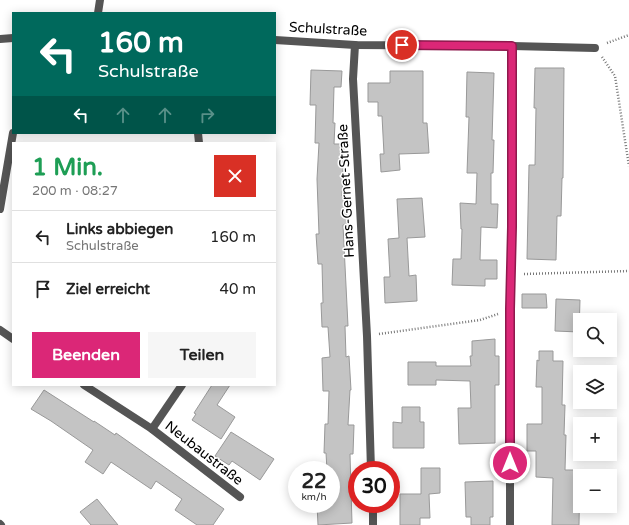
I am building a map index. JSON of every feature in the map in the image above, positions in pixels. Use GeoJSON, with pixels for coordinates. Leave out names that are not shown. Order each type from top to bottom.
{"type":"FeatureCollection","features":[{"type":"Feature","properties":{"kind":"street"},"geometry":{"type":"LineString","coordinates":[[98,12],[100,0]]}},
{"type":"Feature","properties":{"kind":"street"},"geometry":{"type":"LineString","coordinates":[[0,39],[12,38]]}},
{"type":"Feature","properties":{"kind":"street","name":"Schulstraße"},"geometry":{"type":"LineString","coordinates":[[276,40],[355,45],[595,48]]}},
{"type":"Feature","properties":{"kind":"street","name":"Hans-Gernet-Straße"},"geometry":{"type":"LineString","coordinates":[[355,45],[353,79],[367,336],[371,461]]}},
{"type":"Feature","properties":{"kind":"street"},"geometry":{"type":"LineString","coordinates":[[510,525],[512,46]]}},
{"type":"Feature","properties":{"kind":"street"},"geometry":{"type":"LineString","coordinates":[[0,209],[13,134]]}},
{"type":"Feature","properties":{"kind":"street"},"geometry":{"type":"LineString","coordinates":[[0,330],[12,338]]}},
{"type":"Feature","properties":{"kind":"street","name":"Neubaustraße"},"geometry":{"type":"LineString","coordinates":[[86,386],[152,429],[240,497]]}},
{"type":"Feature","properties":{"kind":"street","name":"Neubaustraße"},"geometry":{"type":"LineString","coordinates":[[152,429],[181,386]]}},
{"type":"Feature","properties":{"kind":"street"},"geometry":{"type":"LineString","coordinates":[[372,513],[373,525]]}},
{"type":"Feature","properties":{"kind":"path"},"geometry":{"type":"LineString","coordinates":[[629,35],[595,48],[615,76],[629,166]]}},
{"type":"Feature","properties":{"kind":"path"},"geometry":{"type":"LineString","coordinates":[[511,274],[629,271]]}},
{"type":"Feature","properties":{"kind":"path"},"geometry":{"type":"LineString","coordinates":[[367,336],[480,320],[510,309]]}},
{"type":"Feature","properties":{"kind":"building"},"geometry":{"type":"Polygon","coordinates":[[[535,68],[564,68],[563,178],[561,216],[557,216],[556,260],[527,259],[529,165],[535,165],[535,68]]]}},
{"type":"Feature","properties":{"kind":"building"},"geometry":{"type":"Polygon","coordinates":[[[311,70],[342,71],[341,87],[334,87],[333,123],[335,123],[334,144],[344,144],[342,196],[346,196],[347,225],[343,225],[348,326],[345,326],[346,357],[349,356],[351,390],[348,425],[354,425],[353,454],[350,454],[350,461],[348,461],[348,513],[352,513],[352,523],[318,525],[317,513],[340,513],[340,461],[326,461],[326,453],[324,453],[325,424],[328,424],[329,391],[323,391],[322,358],[330,357],[328,327],[322,327],[322,264],[318,264],[316,234],[319,234],[317,179],[319,143],[315,143],[316,105],[310,105],[311,70]]]}},
{"type":"Feature","properties":{"kind":"building"},"geometry":{"type":"Polygon","coordinates":[[[390,71],[423,71],[423,123],[427,123],[429,153],[399,154],[400,170],[381,172],[380,154],[384,154],[382,116],[378,116],[378,102],[368,102],[368,83],[390,83],[390,71]]]}},
{"type":"Feature","properties":{"kind":"building"},"geometry":{"type":"Polygon","coordinates":[[[467,72],[494,73],[492,140],[494,140],[493,173],[491,173],[491,204],[498,204],[497,228],[481,227],[480,260],[497,260],[497,279],[485,279],[485,286],[452,285],[453,259],[461,259],[462,229],[460,203],[476,204],[477,173],[467,173],[469,117],[466,117],[467,72]]]}},
{"type":"Feature","properties":{"kind":"building"},"geometry":{"type":"Polygon","coordinates":[[[422,198],[425,237],[407,238],[409,276],[416,275],[417,301],[385,303],[384,277],[390,277],[388,239],[399,238],[397,199],[422,198]]]}},
{"type":"Feature","properties":{"kind":"building"},"geometry":{"type":"Polygon","coordinates":[[[522,294],[546,294],[547,308],[522,308],[522,294]]]}},
{"type":"Feature","properties":{"kind":"building"},"geometry":{"type":"Polygon","coordinates":[[[556,299],[580,300],[580,313],[573,313],[573,332],[555,331],[556,299]]]}},
{"type":"Feature","properties":{"kind":"building"},"geometry":{"type":"Polygon","coordinates":[[[495,339],[495,356],[499,356],[499,385],[495,385],[495,443],[459,444],[458,408],[471,408],[470,381],[436,380],[436,385],[408,385],[408,362],[436,362],[436,366],[471,366],[470,356],[472,356],[472,341],[495,339]]]}},
{"type":"Feature","properties":{"kind":"building"},"geometry":{"type":"Polygon","coordinates":[[[539,351],[553,351],[553,361],[563,361],[562,405],[565,405],[565,470],[573,470],[573,513],[579,513],[579,525],[552,525],[553,478],[536,477],[536,451],[527,451],[527,424],[542,424],[542,387],[536,387],[537,360],[539,361],[539,351]]]}},
{"type":"Feature","properties":{"kind":"building"},"geometry":{"type":"Polygon","coordinates":[[[211,386],[229,386],[217,405],[235,417],[221,439],[192,420],[196,414],[194,413],[211,386]]]}},
{"type":"Feature","properties":{"kind":"building"},"geometry":{"type":"Polygon","coordinates":[[[44,390],[115,435],[116,433],[224,509],[213,525],[197,525],[175,510],[182,499],[156,481],[151,489],[111,462],[103,474],[85,462],[93,450],[31,409],[44,390]]]}},
{"type":"Feature","properties":{"kind":"building"},"geometry":{"type":"Polygon","coordinates":[[[402,407],[420,407],[420,422],[424,422],[424,448],[393,448],[393,422],[402,423],[402,407]]]}},
{"type":"Feature","properties":{"kind":"building"},"geometry":{"type":"Polygon","coordinates":[[[231,432],[274,459],[260,480],[232,461],[229,465],[215,456],[231,432]]]}},
{"type":"Feature","properties":{"kind":"building"},"geometry":{"type":"Polygon","coordinates":[[[421,468],[440,468],[440,493],[429,494],[430,518],[420,518],[420,525],[400,525],[400,494],[421,494],[421,468]]]}},
{"type":"Feature","properties":{"kind":"building"},"geometry":{"type":"Polygon","coordinates":[[[493,481],[493,517],[490,517],[490,525],[471,525],[471,517],[466,517],[465,482],[493,481]]]}},
{"type":"Feature","properties":{"kind":"building"},"geometry":{"type":"Polygon","coordinates":[[[97,499],[118,525],[91,525],[80,512],[97,499]]]}},
{"type":"Feature","properties":{"kind":"route"},"geometry":{"type":"LineString","coordinates":[[402,45],[512,46],[510,463]]}}]}
